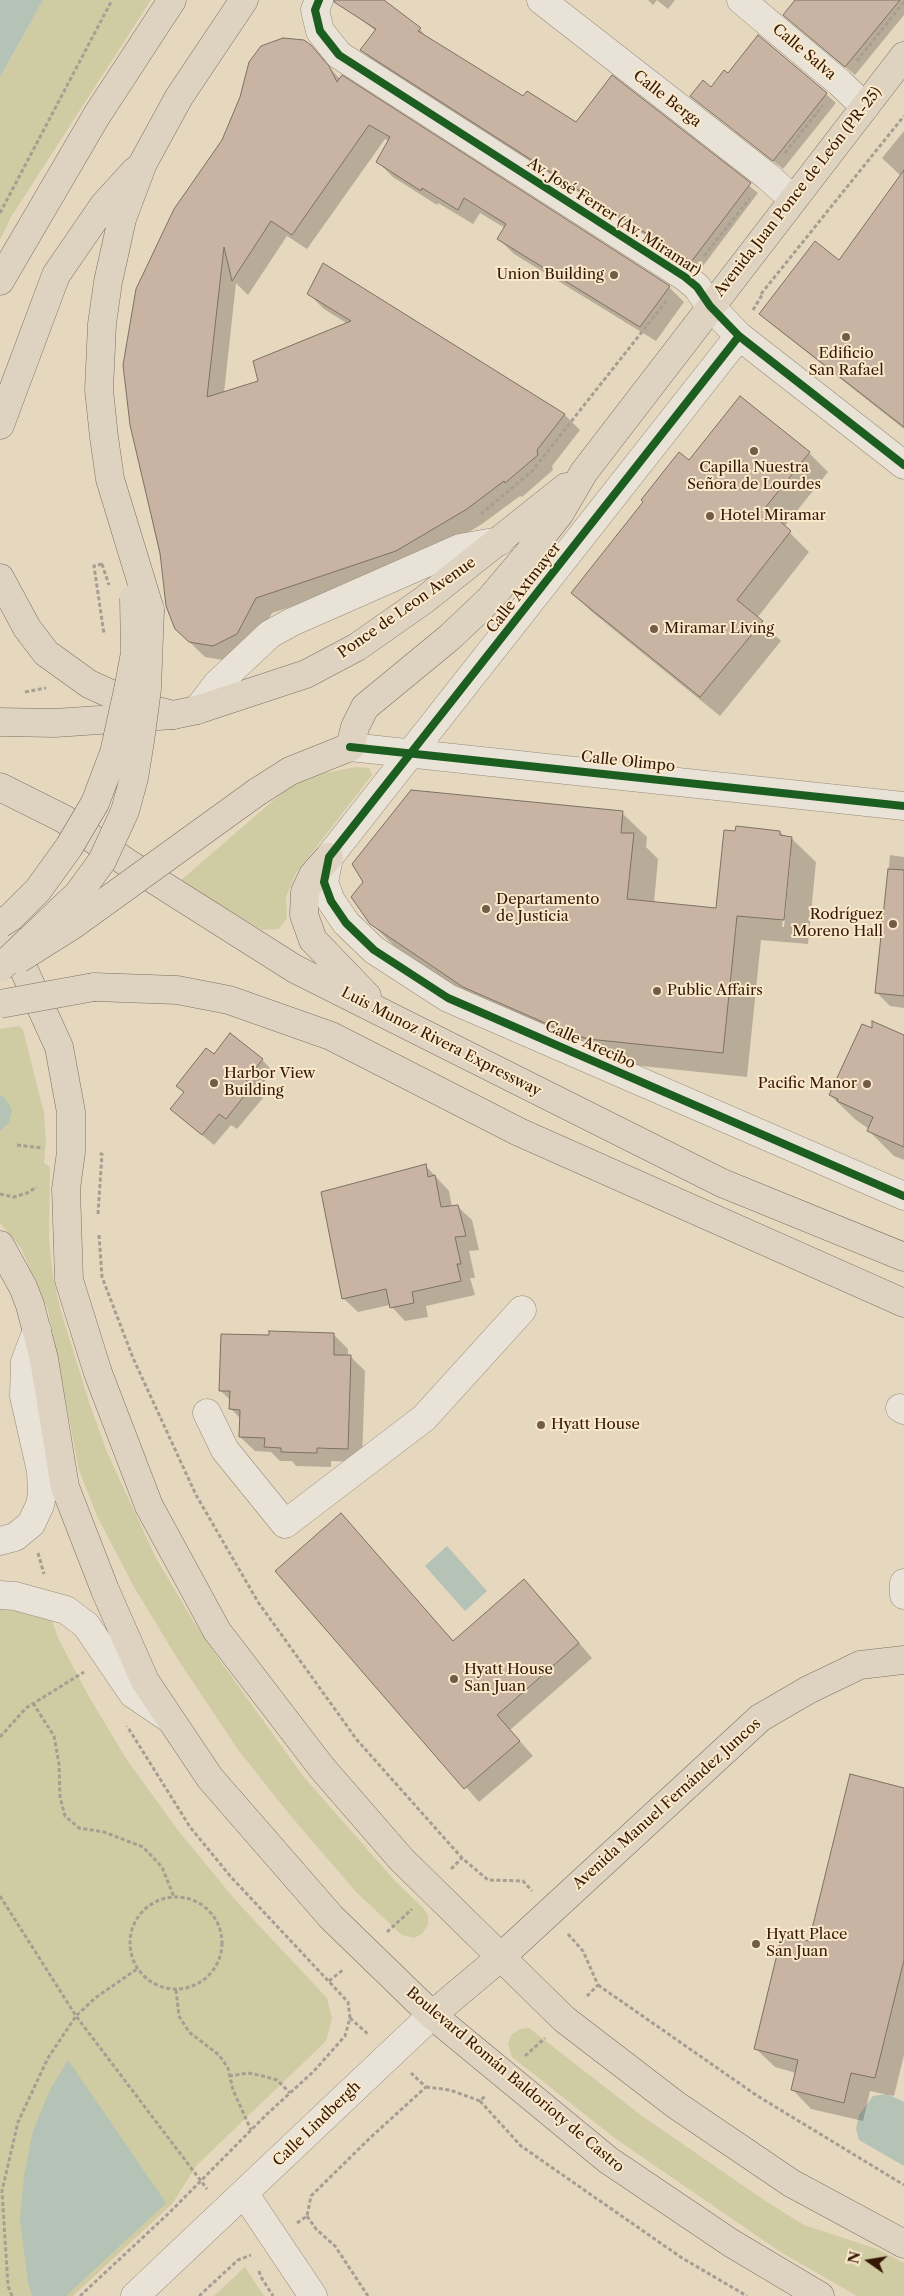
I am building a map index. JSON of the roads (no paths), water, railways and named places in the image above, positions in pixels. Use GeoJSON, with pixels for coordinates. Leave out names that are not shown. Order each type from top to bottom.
{"type":"FeatureCollection","features":[{"type":"Feature","properties":{"kind":"main road"},"geometry":{"type":"LineString","coordinates":[[0,281],[97,116],[172,0]]}},
{"type":"Feature","properties":{"kind":"main road"},"geometry":{"type":"LineString","coordinates":[[244,0],[180,97],[143,163],[122,219],[108,282],[102,324],[99,390],[110,479],[130,542],[134,653],[114,753],[95,803],[69,847],[38,890],[11,917],[0,925],[9,937],[59,1047],[71,1112],[71,1152],[66,1189],[69,1280],[98,1374],[149,1506],[217,1631],[322,1768],[401,1859],[502,1956],[564,2019],[676,2105],[791,2183],[904,2244]]}},
{"type":"Feature","properties":{"kind":"main road","name":"Avenida Juan Ponce de León (PR-25)"},"geometry":{"type":"LineString","coordinates":[[584,472],[904,56]]}},
{"type":"Feature","properties":{"kind":"main road"},"geometry":{"type":"LineString","coordinates":[[0,426],[56,275],[104,205],[143,163]]}},
{"type":"Feature","properties":{"kind":"main road"},"geometry":{"type":"LineString","coordinates":[[0,969],[73,925],[257,792],[290,771],[350,747],[355,727],[365,707],[450,637],[490,599],[560,513],[584,472]]}},
{"type":"Feature","properties":{"kind":"main road","name":"Ponce de Leon Avenue"},"geometry":{"type":"LineString","coordinates":[[0,722],[55,723],[185,712],[306,674],[357,647],[424,600],[584,472]]}},
{"type":"Feature","properties":{"kind":"main road"},"geometry":{"type":"LineString","coordinates":[[0,578],[27,628],[46,653],[89,684],[136,704],[185,712]]}},
{"type":"Feature","properties":{"kind":"main road"},"geometry":{"type":"LineString","coordinates":[[0,969],[78,894],[102,861],[125,811],[134,778],[147,689],[131,599]]}},
{"type":"Feature","properties":{"kind":"main road","name":"Luis Munoz Rivera Expressway"},"geometry":{"type":"LineString","coordinates":[[0,787],[64,819],[126,862],[295,969],[722,1183],[904,1257]]}},
{"type":"Feature","properties":{"kind":"main road"},"geometry":{"type":"LineString","coordinates":[[329,857],[313,875],[305,892],[304,915],[313,940],[332,963],[386,1014]]}},
{"type":"Feature","properties":{"kind":"main road"},"geometry":{"type":"LineString","coordinates":[[0,1004],[94,987],[177,990],[229,1000],[331,1036],[518,1132],[904,1303]]}},
{"type":"Feature","properties":{"kind":"main road","name":"Boulevard Román Baldorioty de Castro"},"geometry":{"type":"LineString","coordinates":[[0,1245],[23,1287],[37,1330],[44,1359],[65,1487],[105,1590],[145,1681],[210,1778],[331,1917],[432,2014],[608,2160],[730,2243],[820,2296]]}},
{"type":"Feature","properties":{"kind":"main road","name":"Avenida Manuel Fernández Juncos"},"geometry":{"type":"LineString","coordinates":[[502,1956],[760,1718],[808,1690],[860,1664],[904,1660]]}},
{"type":"Feature","properties":{"kind":"main road","name":"Calle Lindbergh"},"geometry":{"type":"LineString","coordinates":[[432,2014],[502,1956]]}},
{"type":"Feature","properties":{"kind":"street","name":"Av. José Ferrer (Av. Miramar)"},"geometry":{"type":"LineString","coordinates":[[318,0],[315,10],[320,31],[339,55],[685,277],[697,287],[710,306],[739,336],[904,465]]}},
{"type":"Feature","properties":{"kind":"street","name":"Calle Berga"},"geometry":{"type":"LineString","coordinates":[[541,0],[767,176],[793,199]]}},
{"type":"Feature","properties":{"kind":"street","name":"Calle Salva"},"geometry":{"type":"LineString","coordinates":[[741,0],[840,82],[864,107]]}},
{"type":"Feature","properties":{"kind":"street","name":"Calle Axtmayer"},"geometry":{"type":"LineString","coordinates":[[329,857],[739,336]]}},
{"type":"Feature","properties":{"kind":"street"},"geometry":{"type":"LineString","coordinates":[[185,712],[270,634],[292,622],[460,548],[500,541]]}},
{"type":"Feature","properties":{"kind":"street","name":"Calle Olimpo"},"geometry":{"type":"LineString","coordinates":[[350,747],[904,806]]}},
{"type":"Feature","properties":{"kind":"street","name":"Calle Arecibo"},"geometry":{"type":"LineString","coordinates":[[329,857],[324,882],[331,901],[346,923],[374,950],[448,998],[904,1196]]}},
{"type":"Feature","properties":{"kind":"street"},"geometry":{"type":"LineString","coordinates":[[207,1413],[225,1450],[285,1524],[424,1418],[522,1310]]}},
{"type":"Feature","properties":{"kind":"street"},"geometry":{"type":"LineString","coordinates":[[0,1541],[15,1537],[31,1524],[40,1505],[42,1471],[24,1396],[25,1362],[37,1330]]}},
{"type":"Feature","properties":{"kind":"street"},"geometry":{"type":"LineString","coordinates":[[904,1583],[904,1595]]}},
{"type":"Feature","properties":{"kind":"street"},"geometry":{"type":"LineString","coordinates":[[0,1595],[56,1606],[66,1610],[86,1625],[133,1694],[170,1719]]}},
{"type":"Feature","properties":{"kind":"street","name":"Calle Lindbergh"},"geometry":{"type":"LineString","coordinates":[[135,2296],[432,2014]]}},
{"type":"Feature","properties":{"kind":"street"},"geometry":{"type":"LineString","coordinates":[[235,2202],[266,2246],[313,2296]]}},
{"type":"Feature","properties":{"kind":"place","name":"Union Building"},"geometry":{"type":"Point","coordinates":[614,275]}},
{"type":"Feature","properties":{"kind":"place","name":"Edificio San Rafael"},"geometry":{"type":"Point","coordinates":[846,337]}},
{"type":"Feature","properties":{"kind":"place","name":"Capilla Nuestra Señora de Lourdes"},"geometry":{"type":"Point","coordinates":[754,451]}},
{"type":"Feature","properties":{"kind":"place","name":"Hotel Miramar"},"geometry":{"type":"Point","coordinates":[710,516]}},
{"type":"Feature","properties":{"kind":"place","name":"Miramar Living"},"geometry":{"type":"Point","coordinates":[654,629]}},
{"type":"Feature","properties":{"kind":"place","name":"Departamento de Justicia"},"geometry":{"type":"Point","coordinates":[486,909]}},
{"type":"Feature","properties":{"kind":"place","name":"Rodríguez Moreno Hall"},"geometry":{"type":"Point","coordinates":[893,924]}},
{"type":"Feature","properties":{"kind":"place","name":"Public Affairs"},"geometry":{"type":"Point","coordinates":[657,991]}},
{"type":"Feature","properties":{"kind":"place","name":"Harbor View Building"},"geometry":{"type":"Point","coordinates":[214,1083]}},
{"type":"Feature","properties":{"kind":"place","name":"Pacific Manor"},"geometry":{"type":"Point","coordinates":[867,1084]}},
{"type":"Feature","properties":{"kind":"place","name":"Hyatt House"},"geometry":{"type":"Point","coordinates":[541,1425]}},
{"type":"Feature","properties":{"kind":"place","name":"Hyatt House San Juan"},"geometry":{"type":"Point","coordinates":[454,1679]}},
{"type":"Feature","properties":{"kind":"place","name":"Hyatt Place San Juan"},"geometry":{"type":"Point","coordinates":[756,1944]}}]}
